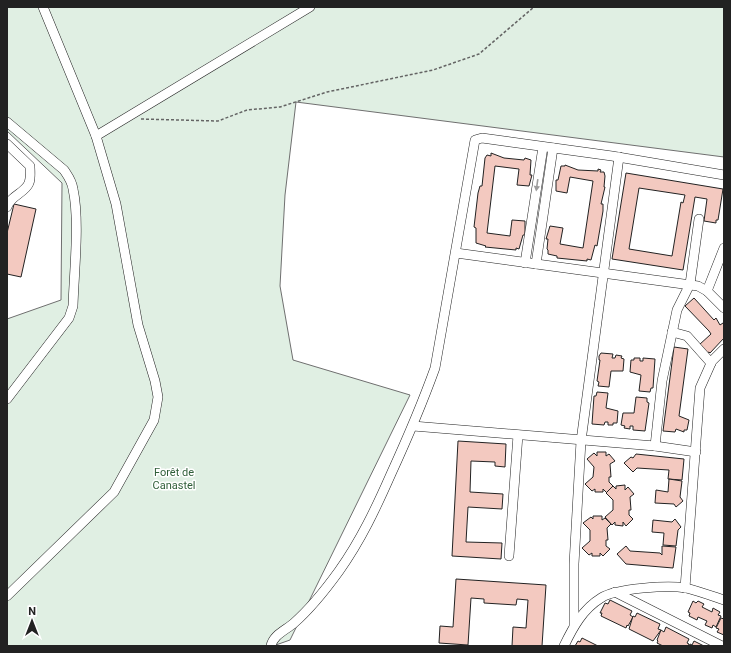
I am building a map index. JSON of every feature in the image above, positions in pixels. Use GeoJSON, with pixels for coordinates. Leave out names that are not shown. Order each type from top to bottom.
{"type":"FeatureCollection","features":[{"type":"Feature","properties":{"kind":"street"},"geometry":{"type":"LineString","coordinates":[[7,596],[114,492],[154,420],[158,397],[155,381],[138,325],[116,204],[96,136],[43,7]]}},
{"type":"Feature","properties":{"kind":"street"},"geometry":{"type":"LineString","coordinates":[[96,136],[310,7]]}},
{"type":"Feature","properties":{"kind":"street"},"geometry":{"type":"LineString","coordinates":[[7,122],[64,170],[70,179],[73,189],[76,212],[73,306],[69,318],[7,399]]}},
{"type":"Feature","properties":{"kind":"street"},"geometry":{"type":"LineString","coordinates":[[271,646],[271,642],[277,636],[294,624],[318,599],[354,550],[367,528],[413,426],[435,368],[475,140],[482,138],[619,157],[724,175]]}},
{"type":"Feature","properties":{"kind":"street"},"geometry":{"type":"LineString","coordinates":[[7,144],[30,166],[30,182],[24,190],[8,202],[7,207]]}},
{"type":"Feature","properties":{"kind":"street"},"geometry":{"type":"LineString","coordinates":[[525,262],[543,147]]}},
{"type":"Feature","properties":{"kind":"street"},"geometry":{"type":"LineString","coordinates":[[536,264],[553,148]]}},
{"type":"Feature","properties":{"kind":"street"},"geometry":{"type":"LineString","coordinates":[[574,625],[574,564],[581,441],[602,273],[619,157]]}},
{"type":"Feature","properties":{"kind":"street"},"geometry":{"type":"LineString","coordinates":[[655,446],[662,381],[677,310],[690,284],[699,219]]}},
{"type":"Feature","properties":{"kind":"street"},"geometry":{"type":"LineString","coordinates":[[532,220],[542,221]]}},
{"type":"Feature","properties":{"kind":"street"},"geometry":{"type":"LineString","coordinates":[[707,291],[724,248]]}},
{"type":"Feature","properties":{"kind":"street"},"geometry":{"type":"LineString","coordinates":[[456,253],[690,284],[707,291],[724,308]]}},
{"type":"Feature","properties":{"kind":"street"},"geometry":{"type":"LineString","coordinates":[[672,332],[687,336],[711,363]]}},
{"type":"Feature","properties":{"kind":"street"},"geometry":{"type":"LineString","coordinates":[[685,588],[700,388],[711,363],[724,349]]}},
{"type":"Feature","properties":{"kind":"street"},"geometry":{"type":"LineString","coordinates":[[413,426],[655,446],[696,452]]}},
{"type":"Feature","properties":{"kind":"street"},"geometry":{"type":"LineString","coordinates":[[509,556],[518,435]]}},
{"type":"Feature","properties":{"kind":"street"},"geometry":{"type":"LineString","coordinates":[[564,646],[574,625],[589,607],[602,597],[615,592],[642,588],[685,588],[724,600]]}},
{"type":"Feature","properties":{"kind":"street"},"geometry":{"type":"LineString","coordinates":[[615,592],[722,646]]}},
{"type":"Feature","properties":{"kind":"path"},"geometry":{"type":"LineString","coordinates":[[127,118],[218,121],[247,110],[280,107],[327,92],[433,70],[479,54],[534,7]]}},
{"type":"Feature","properties":{"kind":"green space","name":"Forêt de Canastel"},"geometry":{"type":"Polygon","coordinates":[[[7,7],[724,7],[724,157],[296,102],[285,195],[280,286],[293,360],[410,395],[290,640],[273,646],[7,646],[7,319],[61,300],[62,183],[7,131],[7,7]]]}},
{"type":"Feature","properties":{"kind":"building"},"geometry":{"type":"Polygon","coordinates":[[[491,153],[504,158],[524,160],[525,158],[531,160],[530,175],[532,175],[529,186],[517,185],[519,169],[495,166],[487,233],[510,236],[512,220],[525,221],[525,235],[523,235],[519,249],[516,248],[516,250],[485,247],[486,246],[476,243],[476,228],[474,227],[478,193],[480,186],[482,186],[485,158],[487,155],[491,156],[491,153]]]}},
{"type":"Feature","properties":{"kind":"building"},"geometry":{"type":"Polygon","coordinates":[[[565,165],[578,170],[598,171],[598,169],[601,170],[600,172],[604,172],[605,187],[601,204],[603,204],[603,211],[597,246],[595,245],[591,260],[587,259],[587,261],[557,258],[557,256],[548,254],[548,239],[546,239],[550,226],[563,228],[560,244],[583,248],[593,181],[570,177],[567,193],[556,191],[556,180],[558,180],[561,166],[565,165]]]}},
{"type":"Feature","properties":{"kind":"building"},"geometry":{"type":"Polygon","coordinates":[[[626,173],[723,189],[718,220],[716,220],[716,223],[704,221],[707,199],[695,197],[683,270],[612,259],[626,173]],[[639,188],[629,249],[672,256],[681,202],[683,203],[685,195],[639,188]]]}},
{"type":"Feature","properties":{"kind":"building"},"geometry":{"type":"Polygon","coordinates":[[[14,204],[36,209],[21,277],[7,274],[7,233],[14,204]]]}},
{"type":"Feature","properties":{"kind":"building"},"geometry":{"type":"Polygon","coordinates":[[[694,298],[714,320],[716,318],[720,325],[723,323],[724,324],[724,338],[710,353],[707,353],[699,345],[711,334],[685,306],[694,298]]]}},
{"type":"Feature","properties":{"kind":"building"},"geometry":{"type":"Polygon","coordinates":[[[674,347],[688,349],[679,416],[689,420],[687,430],[684,430],[684,432],[676,429],[675,432],[663,431],[674,347]]]}},
{"type":"Feature","properties":{"kind":"building"},"geometry":{"type":"Polygon","coordinates":[[[601,353],[613,354],[612,358],[615,358],[616,355],[622,356],[621,358],[624,359],[623,371],[611,371],[609,387],[598,386],[599,356],[601,353]]]}},
{"type":"Feature","properties":{"kind":"building"},"geometry":{"type":"Polygon","coordinates":[[[634,358],[640,358],[640,361],[643,361],[643,358],[655,359],[653,388],[651,388],[650,392],[639,391],[641,375],[630,372],[631,360],[634,360],[634,358]]]}},
{"type":"Feature","properties":{"kind":"building"},"geometry":{"type":"Polygon","coordinates":[[[597,392],[608,393],[606,408],[618,411],[617,423],[613,423],[613,425],[608,425],[608,422],[605,422],[604,425],[592,424],[594,396],[596,396],[597,392]]]}},
{"type":"Feature","properties":{"kind":"building"},"geometry":{"type":"Polygon","coordinates":[[[636,397],[647,398],[647,402],[649,403],[645,431],[633,430],[633,426],[630,426],[630,429],[624,428],[625,426],[621,425],[623,413],[634,413],[636,397]]]}},
{"type":"Feature","properties":{"kind":"building"},"geometry":{"type":"Polygon","coordinates":[[[458,441],[506,444],[505,467],[495,466],[495,462],[471,461],[470,492],[503,494],[502,509],[468,507],[466,542],[502,543],[501,559],[452,556],[458,441]]]}},
{"type":"Feature","properties":{"kind":"building"},"geometry":{"type":"Polygon","coordinates":[[[597,452],[606,452],[606,456],[609,454],[615,461],[610,464],[611,477],[609,477],[609,482],[613,486],[607,493],[603,489],[603,492],[595,492],[595,489],[592,491],[585,484],[593,477],[594,467],[587,459],[594,453],[597,456],[597,452]]]}},
{"type":"Feature","properties":{"kind":"building"},"geometry":{"type":"Polygon","coordinates":[[[636,454],[684,459],[682,480],[668,479],[669,470],[637,468],[633,472],[624,463],[631,457],[633,458],[636,454]]]}},
{"type":"Feature","properties":{"kind":"building"},"geometry":{"type":"Polygon","coordinates":[[[669,479],[682,481],[680,497],[683,501],[676,507],[674,504],[655,503],[656,490],[668,492],[669,479]]]}},
{"type":"Feature","properties":{"kind":"building"},"geometry":{"type":"Polygon","coordinates":[[[625,485],[625,490],[628,487],[634,494],[630,497],[631,510],[629,510],[629,515],[633,519],[626,526],[623,522],[623,526],[615,525],[615,522],[612,525],[605,517],[613,510],[613,500],[606,493],[613,486],[616,489],[616,486],[625,485]]]}},
{"type":"Feature","properties":{"kind":"building"},"geometry":{"type":"Polygon","coordinates":[[[593,516],[602,516],[602,520],[605,518],[611,524],[607,528],[608,540],[606,540],[606,546],[610,549],[603,556],[600,553],[600,556],[592,556],[592,553],[589,555],[582,548],[590,541],[590,530],[583,523],[591,517],[593,519],[593,516]]]}},
{"type":"Feature","properties":{"kind":"building"},"geometry":{"type":"Polygon","coordinates":[[[675,519],[681,527],[678,530],[676,546],[663,545],[664,533],[652,532],[653,520],[672,522],[675,519]]]}},
{"type":"Feature","properties":{"kind":"building"},"geometry":{"type":"Polygon","coordinates":[[[626,546],[630,551],[660,553],[662,555],[662,546],[676,547],[673,568],[626,564],[617,554],[626,546]]]}},
{"type":"Feature","properties":{"kind":"building"},"geometry":{"type":"Polygon","coordinates":[[[456,579],[546,585],[542,646],[512,646],[513,627],[526,628],[528,600],[517,599],[516,605],[484,603],[484,599],[471,598],[468,645],[439,643],[440,626],[453,627],[456,579]]]}},
{"type":"Feature","properties":{"kind":"building"},"geometry":{"type":"Polygon","coordinates":[[[610,600],[632,611],[630,615],[633,617],[626,628],[601,616],[602,613],[600,613],[605,603],[608,604],[610,600]]]}},
{"type":"Feature","properties":{"kind":"building"},"geometry":{"type":"Polygon","coordinates":[[[693,601],[696,603],[698,601],[704,604],[702,607],[712,612],[713,608],[720,612],[718,615],[721,616],[716,627],[713,625],[712,628],[705,625],[707,621],[698,617],[697,620],[689,616],[690,613],[688,612],[693,601]]]}},
{"type":"Feature","properties":{"kind":"building"},"geometry":{"type":"Polygon","coordinates":[[[637,613],[660,624],[658,629],[661,630],[653,641],[629,629],[633,616],[635,617],[637,613]]]}},
{"type":"Feature","properties":{"kind":"building"},"geometry":{"type":"Polygon","coordinates":[[[721,618],[724,619],[724,635],[717,632],[719,629],[716,628],[721,618]]]}},
{"type":"Feature","properties":{"kind":"building"},"geometry":{"type":"Polygon","coordinates":[[[666,627],[689,639],[687,643],[689,644],[688,646],[663,646],[657,643],[661,630],[664,632],[666,627]]]}},
{"type":"Feature","properties":{"kind":"building"},"geometry":{"type":"Polygon","coordinates":[[[582,638],[598,646],[575,646],[582,638]]]}},
{"type":"Feature","properties":{"kind":"building"},"geometry":{"type":"Polygon","coordinates":[[[694,641],[704,646],[689,646],[690,644],[692,645],[694,641]]]}}]}
